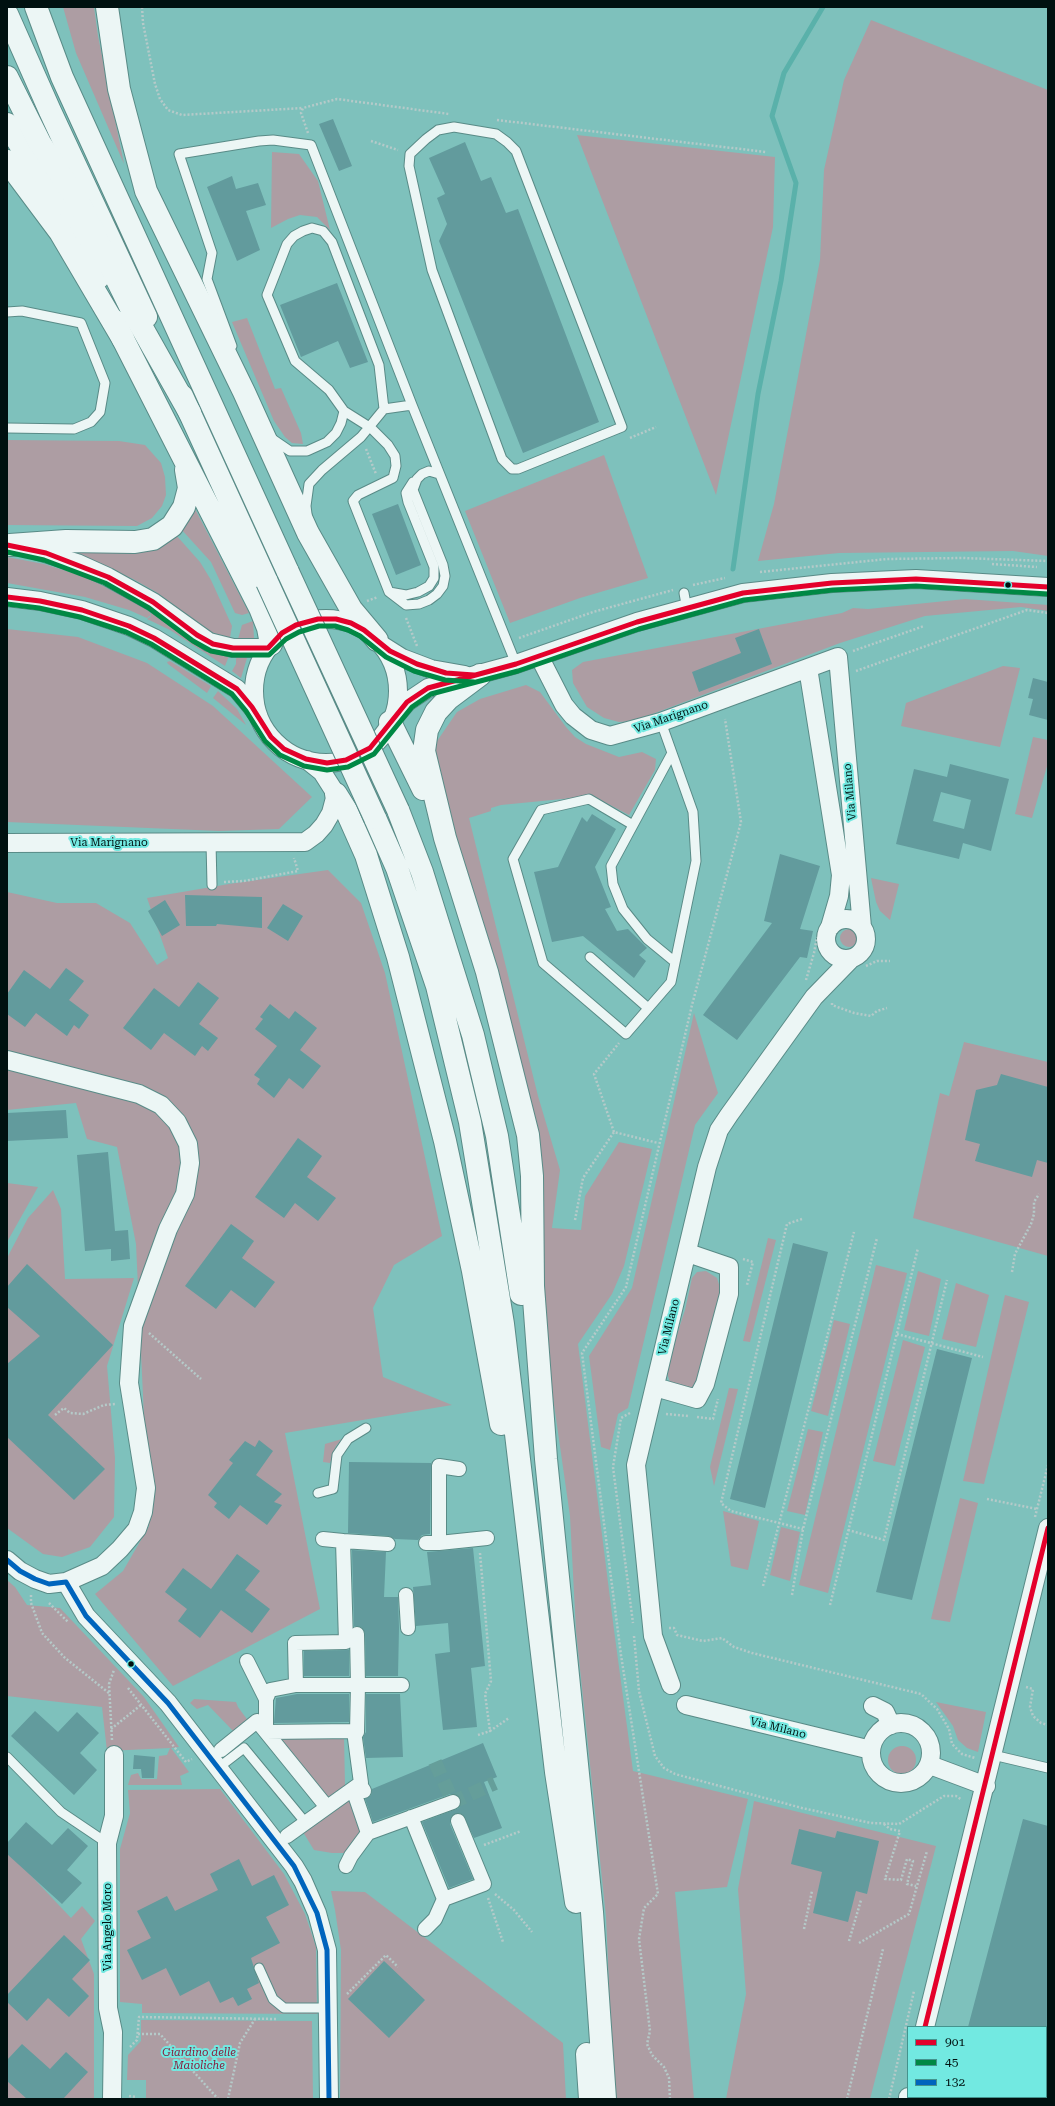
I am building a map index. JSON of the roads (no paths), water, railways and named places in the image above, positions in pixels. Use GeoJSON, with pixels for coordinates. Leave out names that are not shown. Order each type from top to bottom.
{"type":"FeatureCollection","features":[{"type":"Feature","properties":{"kind":"highway"},"geometry":{"type":"LineString","coordinates":[[29,7],[398,810],[422,872],[473,1035],[497,1136],[546,1459]]}},
{"type":"Feature","properties":{"kind":"highway"},"geometry":{"type":"LineString","coordinates":[[36,7],[70,95]]}},
{"type":"Feature","properties":{"kind":"highway"},"geometry":{"type":"LineString","coordinates":[[107,7],[118,89],[146,191],[244,392],[308,533],[351,609],[377,640]]}},
{"type":"Feature","properties":{"kind":"highway"},"geometry":{"type":"LineString","coordinates":[[7,14],[50,111],[190,412],[375,818],[397,868],[437,986],[470,1122],[504,1324],[556,1772],[574,1886],[583,1981],[590,2099]]}},
{"type":"Feature","properties":{"kind":"highway"},"geometry":{"type":"LineString","coordinates":[[7,38],[50,111]]}},
{"type":"Feature","properties":{"kind":"highway"},"geometry":{"type":"LineString","coordinates":[[7,77],[40,143],[79,203],[132,310],[190,412]]}},
{"type":"Feature","properties":{"kind":"highway"},"geometry":{"type":"LineString","coordinates":[[7,124],[68,221],[98,278],[122,339]]}},
{"type":"Feature","properties":{"kind":"highway"},"geometry":{"type":"LineString","coordinates":[[7,161],[60,232],[122,339],[182,453],[260,608],[268,628],[269,646]]}},
{"type":"Feature","properties":{"kind":"highway"},"geometry":{"type":"LineString","coordinates":[[9,545],[66,541],[135,542],[148,540],[159,536],[172,526],[179,518],[187,501],[189,482],[182,453]]}},
{"type":"Feature","properties":{"kind":"highway"},"geometry":{"type":"LineString","coordinates":[[480,675],[448,698],[436,712],[427,730],[424,751],[445,838],[487,972],[528,1135],[532,1176],[533,1279],[546,1459],[592,1912],[605,2099]]}},
{"type":"Feature","properties":{"kind":"highway"},"geometry":{"type":"LineString","coordinates":[[390,722],[445,838]]}},
{"type":"Feature","properties":{"kind":"highway"},"geometry":{"type":"LineString","coordinates":[[336,794],[346,810],[366,855],[385,912],[445,1141],[473,1271],[536,1610]]}},
{"type":"Feature","properties":{"kind":"street"},"geometry":{"type":"LineString","coordinates":[[9,545],[51,554],[108,576],[153,602],[209,642],[233,648],[269,646]]}},
{"type":"Feature","properties":{"kind":"street"},"geometry":{"type":"LineString","coordinates":[[7,597],[40,601],[82,610],[129,626],[154,638],[237,690],[252,707],[265,729],[277,743],[292,754],[307,760],[327,763],[355,756],[375,743],[407,702],[422,691],[516,664],[614,629],[685,601],[832,583],[916,579],[1048,587]]}},
{"type":"Feature","properties":{"kind":"street"},"geometry":{"type":"LineString","coordinates":[[259,718],[255,702],[254,684],[259,663],[269,646],[292,627],[305,622],[321,619],[336,619],[351,623],[364,630],[402,658],[446,673],[480,675]]}},
{"type":"Feature","properties":{"kind":"street"},"geometry":{"type":"LineString","coordinates":[[377,640],[391,661],[397,681],[397,703],[390,722]]}},
{"type":"Feature","properties":{"kind":"street","name":"Via Marignano"},"geometry":{"type":"LineString","coordinates":[[539,656],[564,705],[581,724],[591,730],[610,736],[661,722],[838,657]]}},
{"type":"Feature","properties":{"kind":"street","name":"Via Milano"},"geometry":{"type":"LineString","coordinates":[[838,657],[862,927],[865,934],[865,944],[859,954],[857,963]]}},
{"type":"Feature","properties":{"kind":"street","name":"Via Milano"},"geometry":{"type":"LineString","coordinates":[[671,1685],[652,1630],[636,1466],[688,1253],[707,1168],[719,1130],[814,997],[824,973],[828,949],[826,936],[839,896],[841,875],[808,668]]}},
{"type":"Feature","properties":{"kind":"street"},"geometry":{"type":"LineString","coordinates":[[307,760],[322,772],[336,794]]}},
{"type":"Feature","properties":{"kind":"street","name":"Via Marignano"},"geometry":{"type":"LineString","coordinates":[[7,843],[301,842],[310,839],[324,825],[331,813],[336,794]]}},
{"type":"Feature","properties":{"kind":"street"},"geometry":{"type":"LineString","coordinates":[[830,927],[838,921],[845,919],[862,927]]}},
{"type":"Feature","properties":{"kind":"street"},"geometry":{"type":"LineString","coordinates":[[828,949],[839,958],[857,963]]}},
{"type":"Feature","properties":{"kind":"street"},"geometry":{"type":"LineString","coordinates":[[814,997],[857,963]]}},
{"type":"Feature","properties":{"kind":"street"},"geometry":{"type":"LineString","coordinates":[[7,1060],[139,1094],[161,1105],[177,1122],[188,1144],[190,1163],[185,1194],[168,1229],[132,1333],[129,1383],[146,1488],[143,1512],[137,1529],[120,1550],[102,1566],[66,1582],[49,1584],[35,1579],[20,1571],[7,1560]]}},
{"type":"Feature","properties":{"kind":"street"},"geometry":{"type":"LineString","coordinates":[[655,1387],[697,1399],[704,1384],[729,1294],[729,1267],[688,1253]]}},
{"type":"Feature","properties":{"kind":"street"},"geometry":{"type":"LineString","coordinates":[[459,1469],[439,1466],[432,1543],[483,1539]]}},
{"type":"Feature","properties":{"kind":"street"},"geometry":{"type":"LineString","coordinates":[[925,2026],[986,1786],[985,1753],[1010,1684],[1040,1526]]}},
{"type":"Feature","properties":{"kind":"street"},"geometry":{"type":"LineString","coordinates":[[323,1539],[388,1544]]}},
{"type":"Feature","properties":{"kind":"street"},"geometry":{"type":"LineString","coordinates":[[266,1732],[357,1732],[358,1685],[343,1541]]}},
{"type":"Feature","properties":{"kind":"street"},"geometry":{"type":"LineString","coordinates":[[66,1582],[86,1616],[157,1691],[294,1866],[303,1881],[317,1913],[327,1950],[329,2099]]}},
{"type":"Feature","properties":{"kind":"street"},"geometry":{"type":"LineString","coordinates":[[406,1595],[408,1628]]}},
{"type":"Feature","properties":{"kind":"street"},"geometry":{"type":"LineString","coordinates":[[296,1685],[295,1643],[354,1639]]}},
{"type":"Feature","properties":{"kind":"street"},"geometry":{"type":"LineString","coordinates":[[247,1661],[266,1699]]}},
{"type":"Feature","properties":{"kind":"street"},"geometry":{"type":"LineString","coordinates":[[266,1732],[266,1699],[270,1690],[296,1685],[402,1685]]}},
{"type":"Feature","properties":{"kind":"street","name":"Via Milano"},"geometry":{"type":"LineString","coordinates":[[686,1705],[871,1750]]}},
{"type":"Feature","properties":{"kind":"street"},"geometry":{"type":"LineString","coordinates":[[873,1706],[885,1712],[891,1725]]}},
{"type":"Feature","properties":{"kind":"street"},"geometry":{"type":"LineString","coordinates":[[221,1750],[257,1721],[326,1806]]}},
{"type":"Feature","properties":{"kind":"street"},"geometry":{"type":"LineString","coordinates":[[908,1723],[924,1733],[930,1742],[932,1755],[930,1765],[924,1773],[913,1781],[904,1784],[893,1782],[878,1772],[872,1761],[871,1750],[874,1739],[881,1731],[891,1725],[908,1723]]}},
{"type":"Feature","properties":{"kind":"street"},"geometry":{"type":"LineString","coordinates":[[354,1731],[361,1783],[364,1791],[354,1792],[368,1833]]}},
{"type":"Feature","properties":{"kind":"street","name":"Via Angelo Moro"},"geometry":{"type":"LineString","coordinates":[[112,2099],[113,2032],[108,2008],[108,1843],[114,1816],[114,1755]]}},
{"type":"Feature","properties":{"kind":"street"},"geometry":{"type":"LineString","coordinates":[[930,1765],[986,1786]]}},
{"type":"Feature","properties":{"kind":"street"},"geometry":{"type":"LineString","coordinates":[[287,1836],[326,1806],[361,1783]]}},
{"type":"Feature","properties":{"kind":"street"},"geometry":{"type":"LineString","coordinates":[[346,1866],[351,1856],[368,1833],[453,1802]]}},
{"type":"Feature","properties":{"kind":"street"},"geometry":{"type":"LineString","coordinates":[[411,1817],[444,1899]]}},
{"type":"Feature","properties":{"kind":"street"},"geometry":{"type":"LineString","coordinates":[[425,1930],[435,1919],[444,1899],[484,1884],[458,1821]]}},
{"type":"Feature","properties":{"kind":"lane"},"geometry":{"type":"LineString","coordinates":[[449,127],[491,133],[504,139],[513,148],[523,167],[622,427],[524,467],[512,469],[502,459],[432,270],[409,166],[408,158],[410,154],[431,135],[449,127]]}},
{"type":"Feature","properties":{"kind":"lane"},"geometry":{"type":"LineString","coordinates":[[244,392],[235,353],[207,279],[212,253],[179,154],[273,140],[312,145],[439,474],[516,664]]}},
{"type":"Feature","properties":{"kind":"lane"},"geometry":{"type":"LineString","coordinates":[[308,533],[306,506],[309,484],[322,470],[370,428],[384,409],[379,365],[332,242],[323,231],[312,228],[294,236],[287,244],[267,295],[295,360],[329,390],[344,411],[370,428],[388,445],[395,456],[396,466],[393,478],[358,495],[353,501],[389,592],[406,605],[419,604],[437,594],[443,586],[445,576],[443,565],[412,490],[416,479]]}},
{"type":"Feature","properties":{"kind":"lane"},"geometry":{"type":"LineString","coordinates":[[7,312],[22,311],[81,323],[105,383],[100,412],[91,422],[74,429],[7,428]]}},
{"type":"Feature","properties":{"kind":"lane"},"geometry":{"type":"LineString","coordinates":[[384,409],[412,405]]}},
{"type":"Feature","properties":{"kind":"lane"},"geometry":{"type":"LineString","coordinates":[[259,427],[276,443],[290,451],[307,451],[327,442],[336,433],[341,423],[344,411]]}},
{"type":"Feature","properties":{"kind":"lane"},"geometry":{"type":"LineString","coordinates":[[389,592],[406,595],[418,592],[429,586],[434,578],[434,566],[408,502],[406,492],[416,479],[429,471],[439,474]]}},
{"type":"Feature","properties":{"kind":"lane"},"geometry":{"type":"LineString","coordinates":[[634,825],[589,798],[541,810],[513,859],[543,963],[626,1034],[671,982],[696,861],[693,812],[661,722]]}},
{"type":"Feature","properties":{"kind":"lane"},"geometry":{"type":"LineString","coordinates":[[672,753],[611,866],[613,884],[623,909],[647,940],[675,962]]}},
{"type":"Feature","properties":{"kind":"lane"},"geometry":{"type":"LineString","coordinates":[[211,843],[212,885]]}},
{"type":"Feature","properties":{"kind":"lane"},"geometry":{"type":"LineString","coordinates":[[590,957],[648,1008]]}},
{"type":"Feature","properties":{"kind":"lane"},"geometry":{"type":"LineString","coordinates":[[318,1493],[333,1488],[337,1455],[348,1439],[366,1428]]}},
{"type":"Feature","properties":{"kind":"lane"},"geometry":{"type":"LineString","coordinates":[[218,1768],[244,1748],[305,1822]]}},
{"type":"Feature","properties":{"kind":"lane"},"geometry":{"type":"LineString","coordinates":[[985,1753],[1048,1768]]}},
{"type":"Feature","properties":{"kind":"lane"},"geometry":{"type":"LineString","coordinates":[[7,1757],[61,1812],[108,1843]]}},
{"type":"Feature","properties":{"kind":"lane"},"geometry":{"type":"LineString","coordinates":[[259,1968],[273,1999],[284,2008],[328,2008]]}},
{"type":"Feature","properties":{"kind":"waterway"},"geometry":{"type":"LineString","coordinates":[[733,569],[758,394],[781,281],[796,183],[772,116],[784,73],[823,7]]}},
{"type":"Feature","properties":{"kind":"tunnel"},"geometry":{"type":"LineString","coordinates":[[435,1762],[453,1802],[495,1783]]}},
{"type":"Feature","properties":{"kind":"park label","name":"Giardino delle Maioliche"},"geometry":{"type":"Point","coordinates":[199,2059]}}]}
